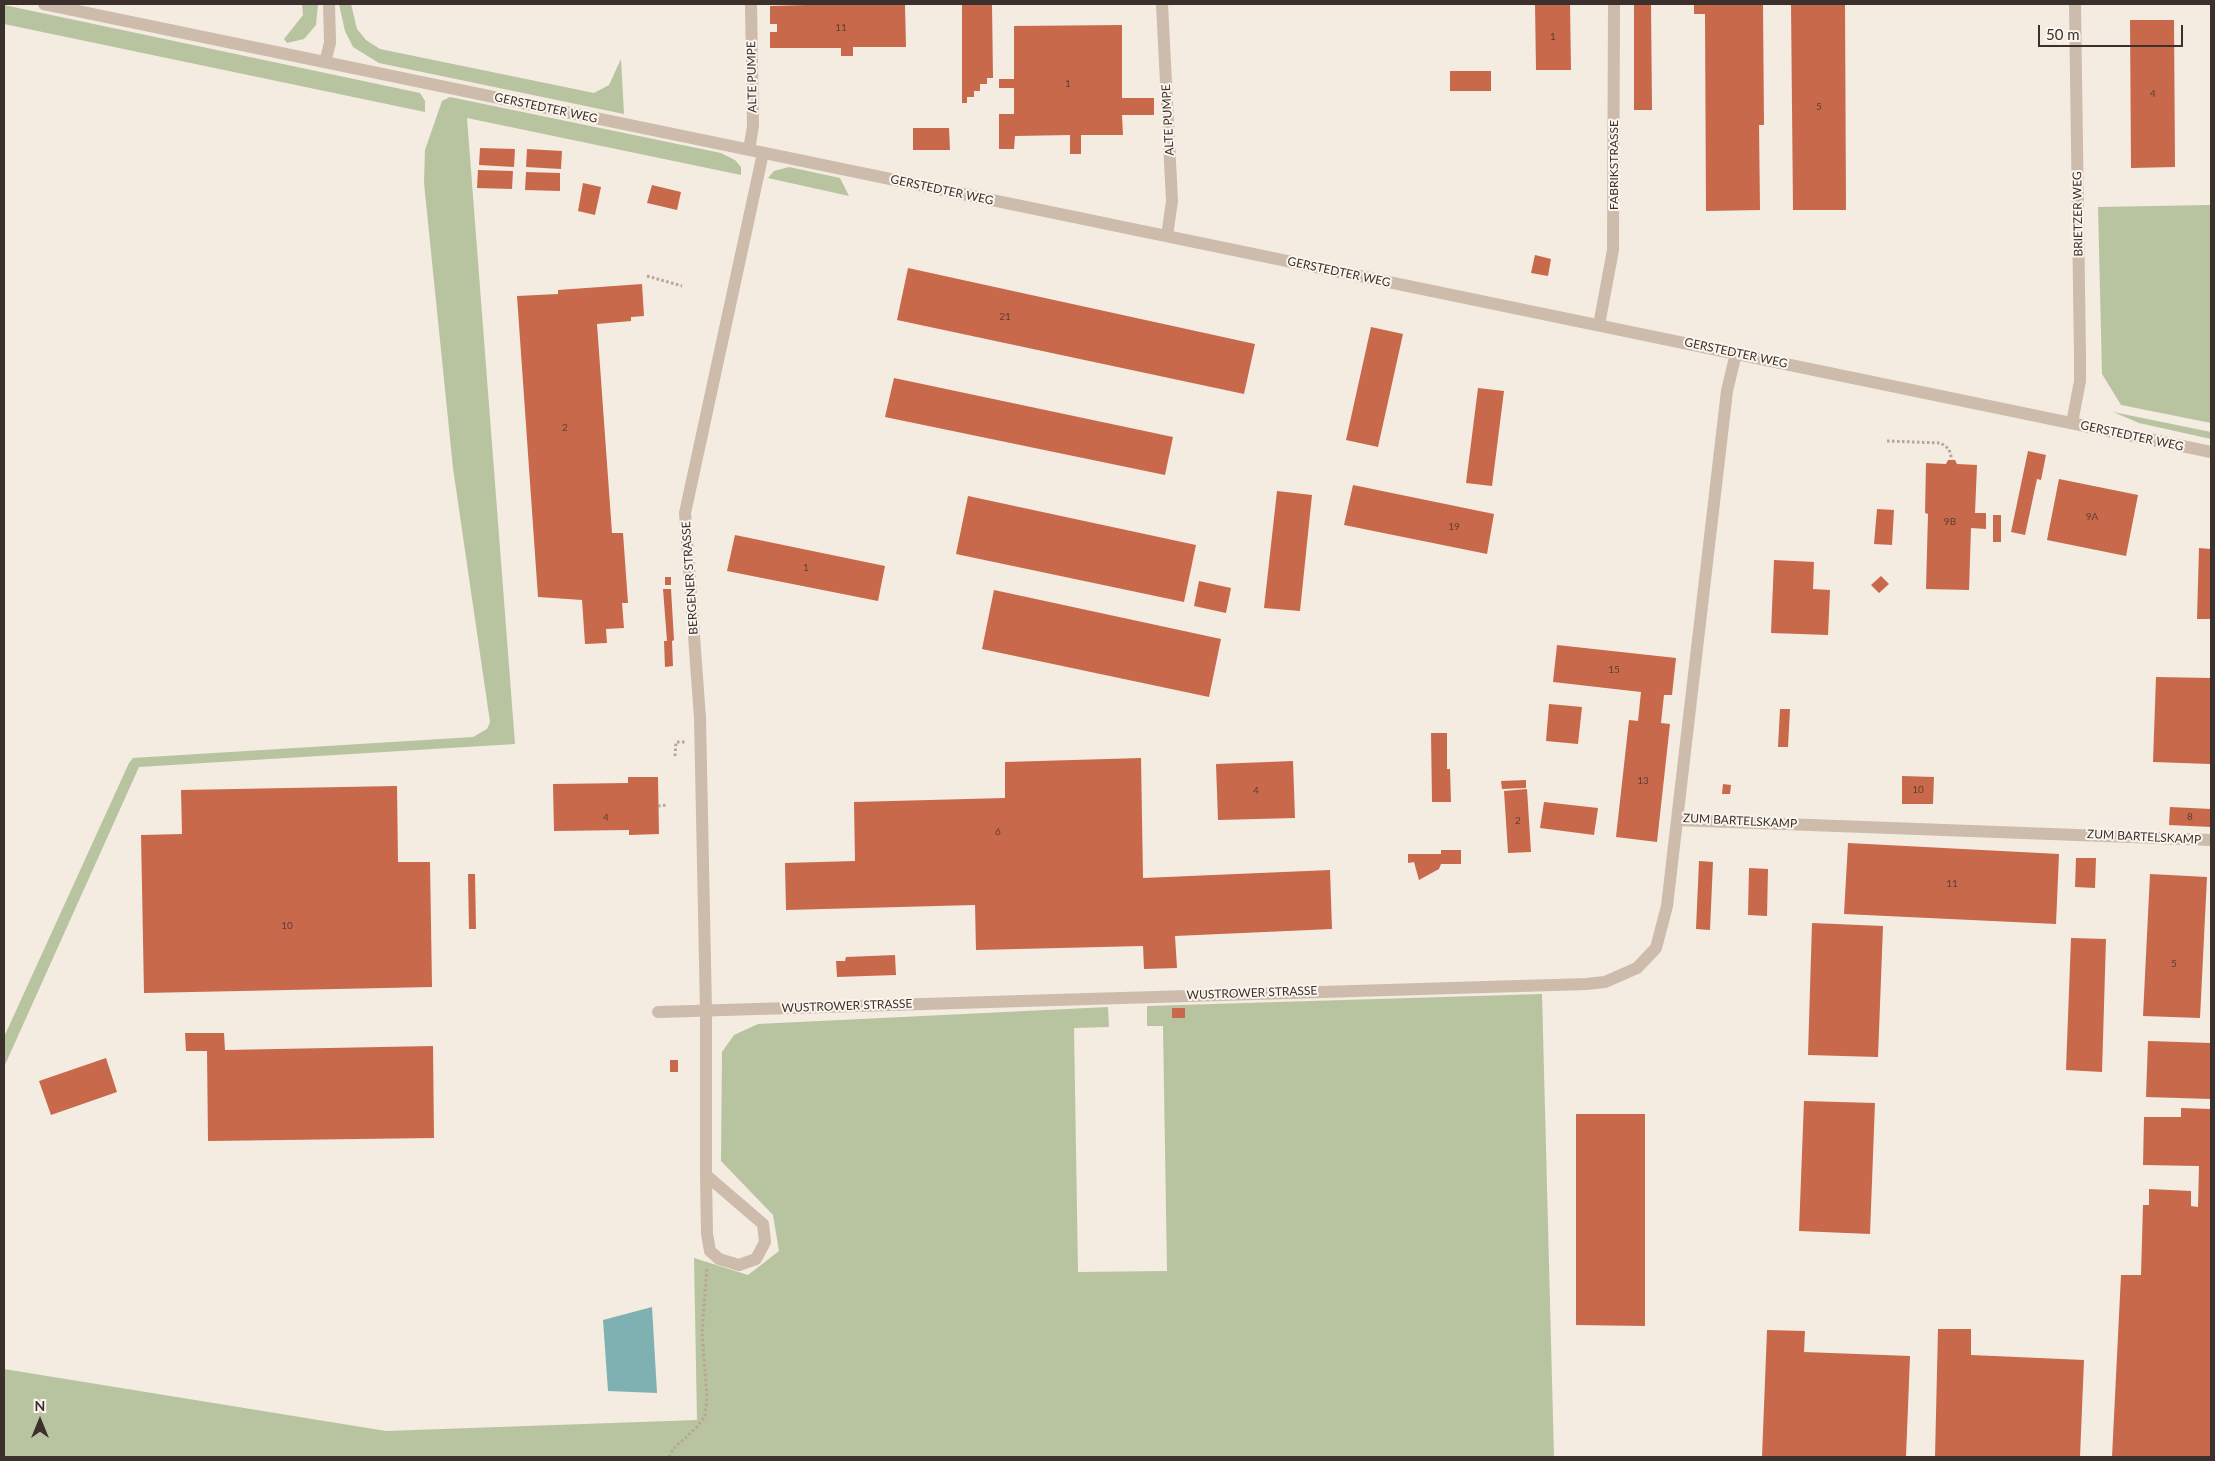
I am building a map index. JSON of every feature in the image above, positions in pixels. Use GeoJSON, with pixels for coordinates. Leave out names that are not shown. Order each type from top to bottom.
{"type":"FeatureCollection","features":[{"type":"Feature","properties":{"kind":"street","name":"GERSTEDTER WEG"},"geometry":{"type":"LineString","coordinates":[[44,4],[2211,452]]}},
{"type":"Feature","properties":{"kind":"street"},"geometry":{"type":"LineString","coordinates":[[326,62],[330,43],[329,4]]}},
{"type":"Feature","properties":{"kind":"street","name":"ALTE PUMPE"},"geometry":{"type":"LineString","coordinates":[[749,150],[752,126],[751,4]]}},
{"type":"Feature","properties":{"kind":"street","name":"ALTE PUMPE"},"geometry":{"type":"LineString","coordinates":[[1162,4],[1172,201],[1167,236]]}},
{"type":"Feature","properties":{"kind":"street","name":"FABRIKSTRASSE"},"geometry":{"type":"LineString","coordinates":[[1599,325],[1613,250],[1614,4]]}},
{"type":"Feature","properties":{"kind":"street","name":"BRIETZER WEG"},"geometry":{"type":"LineString","coordinates":[[2072,423],[2080,381],[2075,4]]}},
{"type":"Feature","properties":{"kind":"street","name":"BERGENER STRASSE"},"geometry":{"type":"LineString","coordinates":[[706,1176],[763,1224],[765,1242],[756,1259],[739,1266],[719,1259],[710,1250],[706,1176],[706,1011],[700,718],[685,513],[763,153]]}},
{"type":"Feature","properties":{"kind":"street","name":"ZUM BARTELSKAMP"},"geometry":{"type":"LineString","coordinates":[[1736,353],[1727,391],[1677,820],[2211,840]]}},
{"type":"Feature","properties":{"kind":"street","name":"WUSTROWER STRASSE"},"geometry":{"type":"LineString","coordinates":[[658,1012],[1605,982],[1637,968],[1656,948],[1667,906],[1677,820]]}},
{"type":"Feature","properties":{"kind":"path"},"geometry":{"type":"LineString","coordinates":[[648,276],[682,286]]}},
{"type":"Feature","properties":{"kind":"path"},"geometry":{"type":"LineString","coordinates":[[1887,441],[1941,444],[1949,449],[1952,460]]}},
{"type":"Feature","properties":{"kind":"path"},"geometry":{"type":"LineString","coordinates":[[675,745],[675,756]]}},
{"type":"Feature","properties":{"kind":"path"},"geometry":{"type":"LineString","coordinates":[[658,806],[668,805]]}},
{"type":"Feature","properties":{"kind":"path"},"geometry":{"type":"LineString","coordinates":[[670,1457],[673,1449],[701,1422],[706,1408],[702,1332],[708,1258]]}},
{"type":"Feature","properties":{"kind":"green space"},"geometry":{"type":"Polygon","coordinates":[[[302,4],[318,4],[316,25],[304,39],[287,43],[284,39],[303,15],[302,4]]]}},
{"type":"Feature","properties":{"kind":"green space"},"geometry":{"type":"Polygon","coordinates":[[[339,4],[351,4],[357,29],[366,40],[380,49],[594,93],[609,85],[621,59],[624,114],[379,63],[353,47],[345,31],[339,4]]]}},
{"type":"Feature","properties":{"kind":"green space"},"geometry":{"type":"Polygon","coordinates":[[[4,5],[420,93],[425,101],[425,112],[4,24],[4,5]]]}},
{"type":"Feature","properties":{"kind":"green space"},"geometry":{"type":"Polygon","coordinates":[[[450,97],[721,153],[735,160],[741,167],[741,175],[467,118],[515,744],[139,767],[4,1067],[4,1037],[129,763],[133,758],[473,737],[487,729],[490,722],[453,468],[424,183],[425,150],[442,101],[450,97]]]}},
{"type":"Feature","properties":{"kind":"green space"},"geometry":{"type":"Polygon","coordinates":[[[789,167],[840,178],[849,196],[768,178],[774,171],[789,167]]]}},
{"type":"Feature","properties":{"kind":"green space"},"geometry":{"type":"Polygon","coordinates":[[[2211,205],[2211,423],[2121,405],[2102,374],[2098,207],[2211,205]]]}},
{"type":"Feature","properties":{"kind":"green space"},"geometry":{"type":"Polygon","coordinates":[[[2113,412],[2211,432],[2211,439],[2139,423],[2113,412]]]}},
{"type":"Feature","properties":{"kind":"green space"},"geometry":{"type":"Polygon","coordinates":[[[1542,994],[1554,1457],[4,1457],[4,1369],[386,1431],[697,1420],[694,1258],[748,1275],[779,1251],[773,1215],[721,1161],[722,1052],[734,1035],[758,1024],[1108,1007],[1109,1027],[1074,1028],[1078,1272],[1167,1271],[1163,1026],[1147,1026],[1147,1006],[1542,994]]]}},
{"type":"Feature","properties":{"kind":"water"},"geometry":{"type":"Polygon","coordinates":[[[652,1307],[657,1393],[608,1391],[603,1320],[652,1307]]]}},
{"type":"Feature","properties":{"kind":"building"},"geometry":{"type":"Polygon","coordinates":[[[962,4],[992,4],[993,78],[987,78],[987,84],[980,84],[980,91],[974,91],[974,97],[967,97],[967,103],[962,103],[962,4]]]}},
{"type":"Feature","properties":{"kind":"building"},"geometry":{"type":"Polygon","coordinates":[[[1535,4],[1570,4],[1571,70],[1536,70],[1535,4]]]}},
{"type":"Feature","properties":{"kind":"building"},"geometry":{"type":"Polygon","coordinates":[[[1634,4],[1651,4],[1652,110],[1634,110],[1634,4]]]}},
{"type":"Feature","properties":{"kind":"building"},"geometry":{"type":"Polygon","coordinates":[[[1694,4],[1763,4],[1764,125],[1759,125],[1760,210],[1706,211],[1705,14],[1694,14],[1694,4]]]}},
{"type":"Feature","properties":{"kind":"building"},"geometry":{"type":"Polygon","coordinates":[[[1791,4],[1845,4],[1846,210],[1793,210],[1791,4]]]}},
{"type":"Feature","properties":{"kind":"building"},"geometry":{"type":"Polygon","coordinates":[[[905,5],[906,47],[853,47],[853,56],[841,56],[841,48],[770,48],[770,32],[777,32],[777,24],[770,24],[770,6],[905,5]]]}},
{"type":"Feature","properties":{"kind":"building"},"geometry":{"type":"Polygon","coordinates":[[[2130,20],[2174,20],[2175,167],[2131,168],[2130,20]]]}},
{"type":"Feature","properties":{"kind":"building"},"geometry":{"type":"Polygon","coordinates":[[[1122,25],[1122,98],[1154,98],[1154,115],[1122,115],[1123,135],[1081,135],[1081,154],[1070,154],[1070,135],[1015,136],[1014,149],[999,149],[999,114],[1014,114],[1014,88],[999,88],[999,79],[1014,79],[1014,26],[1122,25]]]}},
{"type":"Feature","properties":{"kind":"building"},"geometry":{"type":"Polygon","coordinates":[[[1450,71],[1491,71],[1491,91],[1450,91],[1450,71]]]}},
{"type":"Feature","properties":{"kind":"building"},"geometry":{"type":"Polygon","coordinates":[[[913,128],[949,128],[950,150],[913,150],[913,128]]]}},
{"type":"Feature","properties":{"kind":"building"},"geometry":{"type":"Polygon","coordinates":[[[480,148],[515,149],[514,167],[479,165],[480,148]]]}},
{"type":"Feature","properties":{"kind":"building"},"geometry":{"type":"Polygon","coordinates":[[[527,149],[562,151],[561,169],[526,167],[527,149]]]}},
{"type":"Feature","properties":{"kind":"building"},"geometry":{"type":"Polygon","coordinates":[[[478,170],[513,171],[512,189],[477,188],[478,170]]]}},
{"type":"Feature","properties":{"kind":"building"},"geometry":{"type":"Polygon","coordinates":[[[526,172],[560,173],[560,191],[525,190],[526,172]]]}},
{"type":"Feature","properties":{"kind":"building"},"geometry":{"type":"Polygon","coordinates":[[[583,183],[601,187],[595,215],[578,211],[583,183]]]}},
{"type":"Feature","properties":{"kind":"building"},"geometry":{"type":"Polygon","coordinates":[[[652,185],[681,192],[677,210],[647,203],[652,185]]]}},
{"type":"Feature","properties":{"kind":"building"},"geometry":{"type":"Polygon","coordinates":[[[1535,255],[1551,259],[1548,276],[1531,273],[1535,255]]]}},
{"type":"Feature","properties":{"kind":"building"},"geometry":{"type":"Polygon","coordinates":[[[908,268],[1255,344],[1244,394],[897,320],[908,268]]]}},
{"type":"Feature","properties":{"kind":"building"},"geometry":{"type":"Polygon","coordinates":[[[642,284],[644,316],[631,317],[631,321],[597,324],[612,533],[623,533],[628,603],[622,603],[624,628],[606,629],[607,643],[585,644],[582,600],[538,597],[517,296],[558,294],[558,290],[642,284]]]}},
{"type":"Feature","properties":{"kind":"building"},"geometry":{"type":"Polygon","coordinates":[[[1371,327],[1403,334],[1378,447],[1346,440],[1371,327]]]}},
{"type":"Feature","properties":{"kind":"building"},"geometry":{"type":"Polygon","coordinates":[[[894,378],[1173,437],[1165,475],[885,417],[894,378]]]}},
{"type":"Feature","properties":{"kind":"building"},"geometry":{"type":"Polygon","coordinates":[[[1478,388],[1504,391],[1492,486],[1466,483],[1478,388]]]}},
{"type":"Feature","properties":{"kind":"building"},"geometry":{"type":"Polygon","coordinates":[[[2028,451],[2046,455],[2041,480],[2037,479],[2025,535],[2011,532],[2028,451]]]}},
{"type":"Feature","properties":{"kind":"building"},"geometry":{"type":"Polygon","coordinates":[[[1948,460],[1955,460],[1957,464],[1977,465],[1975,513],[1986,513],[1986,529],[1971,528],[1969,590],[1926,589],[1928,514],[1925,513],[1926,463],[1946,464],[1948,460]]]}},
{"type":"Feature","properties":{"kind":"building"},"geometry":{"type":"Polygon","coordinates":[[[2059,479],[2138,495],[2126,556],[2047,540],[2059,479]]]}},
{"type":"Feature","properties":{"kind":"building"},"geometry":{"type":"Polygon","coordinates":[[[1353,485],[1494,514],[1487,554],[1344,525],[1353,485]]]}},
{"type":"Feature","properties":{"kind":"building"},"geometry":{"type":"Polygon","coordinates":[[[1277,491],[1312,495],[1300,611],[1264,608],[1277,491]]]}},
{"type":"Feature","properties":{"kind":"building"},"geometry":{"type":"Polygon","coordinates":[[[968,496],[1196,545],[1184,602],[956,554],[968,496]]]}},
{"type":"Feature","properties":{"kind":"building"},"geometry":{"type":"Polygon","coordinates":[[[1877,509],[1894,510],[1892,545],[1874,544],[1877,509]]]}},
{"type":"Feature","properties":{"kind":"building"},"geometry":{"type":"Polygon","coordinates":[[[1993,515],[2001,515],[2001,542],[1993,542],[1993,515]]]}},
{"type":"Feature","properties":{"kind":"building"},"geometry":{"type":"Polygon","coordinates":[[[735,535],[885,566],[878,601],[727,571],[735,535]]]}},
{"type":"Feature","properties":{"kind":"building"},"geometry":{"type":"Polygon","coordinates":[[[2199,548],[2211,549],[2211,619],[2197,619],[2199,548]]]}},
{"type":"Feature","properties":{"kind":"building"},"geometry":{"type":"Polygon","coordinates":[[[1774,560],[1814,562],[1813,589],[1830,590],[1828,635],[1771,633],[1774,560]]]}},
{"type":"Feature","properties":{"kind":"building"},"geometry":{"type":"Polygon","coordinates":[[[1881,576],[1889,584],[1879,593],[1871,585],[1881,576]]]}},
{"type":"Feature","properties":{"kind":"building"},"geometry":{"type":"Polygon","coordinates":[[[665,577],[671,577],[671,585],[665,585],[665,577]]]}},
{"type":"Feature","properties":{"kind":"building"},"geometry":{"type":"Polygon","coordinates":[[[1199,581],[1231,588],[1226,613],[1194,606],[1199,581]]]}},
{"type":"Feature","properties":{"kind":"building"},"geometry":{"type":"Polygon","coordinates":[[[663,589],[671,589],[674,640],[672,641],[673,666],[665,667],[664,641],[667,641],[663,589]]]}},
{"type":"Feature","properties":{"kind":"building"},"geometry":{"type":"Polygon","coordinates":[[[994,590],[1221,639],[1209,697],[982,649],[994,590]]]}},
{"type":"Feature","properties":{"kind":"building"},"geometry":{"type":"Polygon","coordinates":[[[1557,645],[1676,658],[1672,695],[1664,695],[1661,723],[1670,724],[1657,842],[1616,837],[1629,720],[1638,721],[1641,692],[1553,682],[1557,645]]]}},
{"type":"Feature","properties":{"kind":"building"},"geometry":{"type":"Polygon","coordinates":[[[2156,677],[2211,678],[2210,764],[2153,762],[2156,677]]]}},
{"type":"Feature","properties":{"kind":"building"},"geometry":{"type":"Polygon","coordinates":[[[1549,704],[1582,707],[1578,744],[1546,741],[1549,704]]]}},
{"type":"Feature","properties":{"kind":"building"},"geometry":{"type":"Polygon","coordinates":[[[1780,709],[1790,709],[1788,747],[1778,747],[1780,709]]]}},
{"type":"Feature","properties":{"kind":"building"},"geometry":{"type":"Polygon","coordinates":[[[1431,733],[1447,733],[1447,769],[1450,769],[1451,802],[1432,802],[1431,733]]]}},
{"type":"Feature","properties":{"kind":"building"},"geometry":{"type":"Polygon","coordinates":[[[1141,758],[1143,878],[1330,870],[1332,929],[1175,936],[1177,968],[1144,969],[1143,946],[976,950],[975,905],[786,910],[785,863],[855,861],[854,802],[1005,798],[1005,762],[1141,758]]]}},
{"type":"Feature","properties":{"kind":"building"},"geometry":{"type":"Polygon","coordinates":[[[1293,761],[1295,818],[1218,820],[1216,764],[1293,761]]]}},
{"type":"Feature","properties":{"kind":"building"},"geometry":{"type":"Polygon","coordinates":[[[1902,776],[1934,777],[1933,804],[1902,804],[1902,776]]]}},
{"type":"Feature","properties":{"kind":"building"},"geometry":{"type":"Polygon","coordinates":[[[628,777],[658,777],[659,834],[629,835],[629,830],[554,831],[553,784],[628,783],[628,777]]]}},
{"type":"Feature","properties":{"kind":"building"},"geometry":{"type":"Polygon","coordinates":[[[1526,780],[1526,788],[1502,789],[1501,781],[1526,780]]]}},
{"type":"Feature","properties":{"kind":"building"},"geometry":{"type":"Polygon","coordinates":[[[1723,784],[1731,785],[1730,794],[1722,794],[1723,784]]]}},
{"type":"Feature","properties":{"kind":"building"},"geometry":{"type":"Polygon","coordinates":[[[397,786],[398,862],[430,862],[432,987],[144,993],[141,835],[182,834],[181,790],[397,786]]]}},
{"type":"Feature","properties":{"kind":"building"},"geometry":{"type":"Polygon","coordinates":[[[1527,789],[1531,852],[1508,853],[1504,791],[1527,789]]]}},
{"type":"Feature","properties":{"kind":"building"},"geometry":{"type":"Polygon","coordinates":[[[1544,802],[1598,808],[1594,835],[1540,828],[1544,802]]]}},
{"type":"Feature","properties":{"kind":"building"},"geometry":{"type":"Polygon","coordinates":[[[2170,807],[2211,809],[2211,827],[2169,825],[2170,807]]]}},
{"type":"Feature","properties":{"kind":"building"},"geometry":{"type":"Polygon","coordinates":[[[1848,843],[2059,854],[2056,924],[1844,914],[1848,843]]]}},
{"type":"Feature","properties":{"kind":"building"},"geometry":{"type":"Polygon","coordinates":[[[1441,850],[1461,850],[1461,864],[1441,864],[1439,869],[1419,880],[1414,862],[1408,863],[1408,854],[1441,854],[1441,850]]]}},
{"type":"Feature","properties":{"kind":"building"},"geometry":{"type":"Polygon","coordinates":[[[2076,858],[2096,858],[2095,888],[2075,887],[2076,858]]]}},
{"type":"Feature","properties":{"kind":"building"},"geometry":{"type":"Polygon","coordinates":[[[1699,861],[1713,862],[1710,930],[1696,929],[1699,861]]]}},
{"type":"Feature","properties":{"kind":"building"},"geometry":{"type":"Polygon","coordinates":[[[1749,868],[1768,869],[1767,916],[1748,915],[1749,868]]]}},
{"type":"Feature","properties":{"kind":"building"},"geometry":{"type":"Polygon","coordinates":[[[468,874],[475,874],[476,929],[469,929],[468,874]]]}},
{"type":"Feature","properties":{"kind":"building"},"geometry":{"type":"Polygon","coordinates":[[[2150,874],[2207,877],[2200,1018],[2143,1016],[2150,874]]]}},
{"type":"Feature","properties":{"kind":"building"},"geometry":{"type":"Polygon","coordinates":[[[1812,923],[1883,926],[1878,1057],[1808,1055],[1812,923]]]}},
{"type":"Feature","properties":{"kind":"building"},"geometry":{"type":"Polygon","coordinates":[[[2071,938],[2106,939],[2102,1072],[2066,1070],[2071,938]]]}},
{"type":"Feature","properties":{"kind":"building"},"geometry":{"type":"Polygon","coordinates":[[[895,955],[896,975],[837,977],[836,961],[845,961],[846,957],[895,955]]]}},
{"type":"Feature","properties":{"kind":"building"},"geometry":{"type":"Polygon","coordinates":[[[1172,1008],[1185,1008],[1185,1018],[1172,1018],[1172,1008]]]}},
{"type":"Feature","properties":{"kind":"building"},"geometry":{"type":"Polygon","coordinates":[[[185,1033],[224,1033],[225,1050],[433,1046],[434,1138],[208,1141],[207,1051],[186,1051],[185,1033]]]}},
{"type":"Feature","properties":{"kind":"building"},"geometry":{"type":"Polygon","coordinates":[[[2148,1041],[2211,1043],[2211,1099],[2146,1097],[2148,1041]]]}},
{"type":"Feature","properties":{"kind":"building"},"geometry":{"type":"Polygon","coordinates":[[[106,1058],[117,1092],[51,1115],[39,1081],[106,1058]]]}},
{"type":"Feature","properties":{"kind":"building"},"geometry":{"type":"Polygon","coordinates":[[[670,1060],[678,1060],[678,1072],[670,1072],[670,1060]]]}},
{"type":"Feature","properties":{"kind":"building"},"geometry":{"type":"Polygon","coordinates":[[[1804,1101],[1875,1103],[1870,1234],[1799,1231],[1804,1101]]]}},
{"type":"Feature","properties":{"kind":"building"},"geometry":{"type":"Polygon","coordinates":[[[2181,1108],[2211,1109],[2211,1457],[2112,1457],[2121,1275],[2141,1275],[2143,1205],[2149,1205],[2149,1189],[2191,1191],[2191,1206],[2198,1207],[2199,1166],[2143,1165],[2144,1117],[2181,1117],[2181,1108]]]}},
{"type":"Feature","properties":{"kind":"building"},"geometry":{"type":"Polygon","coordinates":[[[1576,1114],[1645,1114],[1645,1326],[1576,1325],[1576,1114]]]}},
{"type":"Feature","properties":{"kind":"building"},"geometry":{"type":"Polygon","coordinates":[[[1938,1329],[1971,1329],[1971,1355],[2084,1360],[2080,1457],[1935,1457],[1938,1329]]]}},
{"type":"Feature","properties":{"kind":"building"},"geometry":{"type":"Polygon","coordinates":[[[1767,1330],[1805,1331],[1804,1352],[1910,1356],[1906,1457],[1762,1457],[1767,1330]]]}}]}
